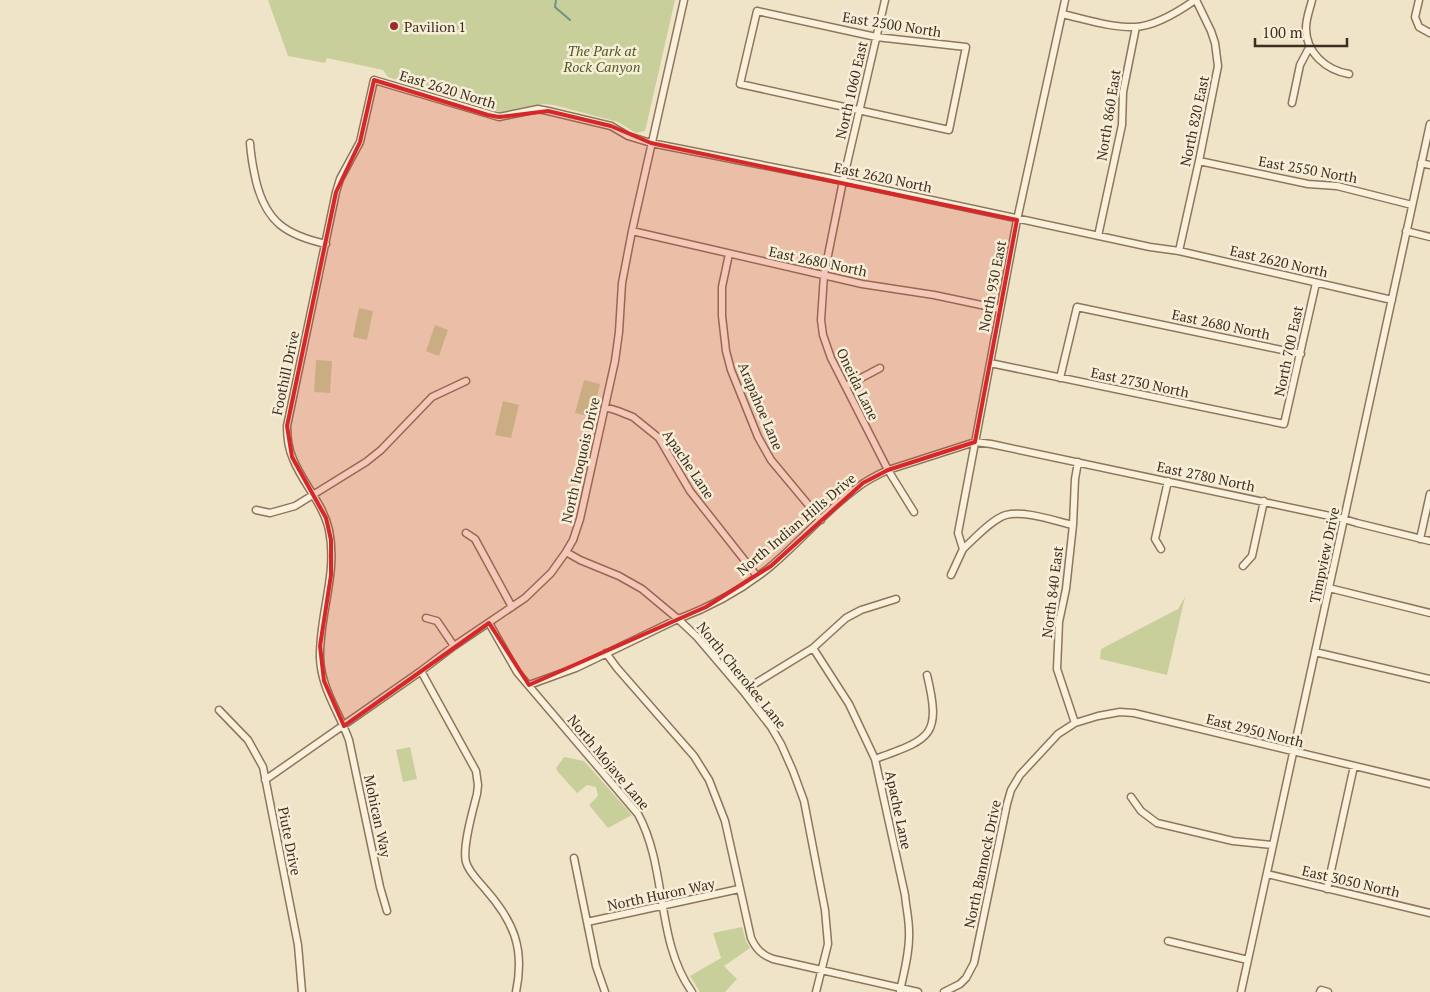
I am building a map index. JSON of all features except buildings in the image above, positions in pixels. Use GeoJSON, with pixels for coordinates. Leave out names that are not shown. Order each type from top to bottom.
{"type":"FeatureCollection","features":[{"type":"Feature","properties":{"kind":"street","name":"North Iroquois Drive"},"geometry":{"type":"LineString","coordinates":[[266,780],[534,590],[551,573],[573,540],[580,519],[605,407],[616,351],[622,283],[632,231],[684,0]]}},
{"type":"Feature","properties":{"kind":"street","name":"North 1060 East"},"geometry":{"type":"LineString","coordinates":[[824,275],[843,182],[885,0]]}},
{"type":"Feature","properties":{"kind":"street","name":"North 930 East"},"geometry":{"type":"LineString","coordinates":[[963,549],[958,533],[1000,309],[1065,0]]}},
{"type":"Feature","properties":{"kind":"street"},"geometry":{"type":"LineString","coordinates":[[1062,14],[1119,26],[1136,27],[1160,20],[1195,0]]}},
{"type":"Feature","properties":{"kind":"street","name":"North 820 East"},"geometry":{"type":"LineString","coordinates":[[1179,251],[1218,66],[1215,43],[1211,31],[1195,0]]}},
{"type":"Feature","properties":{"kind":"street"},"geometry":{"type":"LineString","coordinates":[[1312,0],[1306,29],[1310,46],[1326,65],[1336,71],[1349,74]]}},
{"type":"Feature","properties":{"kind":"street"},"geometry":{"type":"LineString","coordinates":[[1419,0],[1415,17],[1419,27],[1430,33]]}},
{"type":"Feature","properties":{"kind":"street","name":"East 2500 North"},"geometry":{"type":"LineString","coordinates":[[756,10],[876,37],[966,47],[949,130],[740,84],[756,10]]}},
{"type":"Feature","properties":{"kind":"street","name":"North 860 East"},"geometry":{"type":"LineString","coordinates":[[1098,236],[1122,125],[1123,92],[1136,27]]}},
{"type":"Feature","properties":{"kind":"street"},"geometry":{"type":"LineString","coordinates":[[1292,103],[1300,65],[1310,46]]}},
{"type":"Feature","properties":{"kind":"street","name":"East 2620 North"},"geometry":{"type":"LineString","coordinates":[[374,80],[468,107],[488,115],[499,117],[538,109],[548,111],[611,126],[628,136],[651,143],[1150,248],[1179,251],[1392,300]]}},
{"type":"Feature","properties":{"kind":"street","name":"Foothill Drive"},"geometry":{"type":"LineString","coordinates":[[344,726],[328,693],[321,669],[320,646],[331,575],[332,554],[326,518],[292,458],[288,445],[287,426],[336,192],[340,179],[360,142],[374,80]]}},
{"type":"Feature","properties":{"kind":"street","name":"Timpview Drive"},"geometry":{"type":"LineString","coordinates":[[1241,992],[1430,124]]}},
{"type":"Feature","properties":{"kind":"street"},"geometry":{"type":"LineString","coordinates":[[250,143],[251,158],[260,198],[268,211],[282,227],[297,236],[326,244]]}},
{"type":"Feature","properties":{"kind":"street","name":"East 2550 North"},"geometry":{"type":"LineString","coordinates":[[1199,161],[1308,184],[1337,186],[1412,204]]}},
{"type":"Feature","properties":{"kind":"street"},"geometry":{"type":"LineString","coordinates":[[1421,163],[1430,165]]}},
{"type":"Feature","properties":{"kind":"street","name":"East 2680 North"},"geometry":{"type":"LineString","coordinates":[[632,231],[862,284],[934,295],[1000,309]]}},
{"type":"Feature","properties":{"kind":"street"},"geometry":{"type":"LineString","coordinates":[[1406,231],[1430,237]]}},
{"type":"Feature","properties":{"kind":"street","name":"Arapahoe Lane"},"geometry":{"type":"LineString","coordinates":[[729,254],[722,286],[722,316],[726,351],[734,379],[758,437],[771,460],[821,520]]}},
{"type":"Feature","properties":{"kind":"street","name":"Oneida Lane"},"geometry":{"type":"LineString","coordinates":[[824,275],[821,304],[824,335],[831,358],[888,470],[914,512]]}},
{"type":"Feature","properties":{"kind":"street","name":"North 700 East"},"geometry":{"type":"LineString","coordinates":[[1284,424],[1316,283]]}},
{"type":"Feature","properties":{"kind":"street","name":"East 2680 North"},"geometry":{"type":"LineString","coordinates":[[1060,378],[1077,307],[1300,354]]}},
{"type":"Feature","properties":{"kind":"street","name":"East 2730 North"},"geometry":{"type":"LineString","coordinates":[[990,363],[1284,424]]}},
{"type":"Feature","properties":{"kind":"street"},"geometry":{"type":"LineString","coordinates":[[846,386],[880,368]]}},
{"type":"Feature","properties":{"kind":"street"},"geometry":{"type":"LineString","coordinates":[[256,510],[270,513],[295,506],[366,462],[381,450],[432,397],[466,381]]}},
{"type":"Feature","properties":{"kind":"street","name":"Apache Lane"},"geometry":{"type":"LineString","coordinates":[[605,407],[618,410],[633,417],[659,438],[690,491],[757,576]]}},
{"type":"Feature","properties":{"kind":"street","name":"North Indian Hills Drive"},"geometry":{"type":"LineString","coordinates":[[529,685],[576,668],[606,652],[706,607],[740,588],[771,566],[856,488],[888,470],[975,442]]}},
{"type":"Feature","properties":{"kind":"street","name":"East 2780 North"},"geometry":{"type":"LineString","coordinates":[[975,442],[1264,501],[1430,541]]}},
{"type":"Feature","properties":{"kind":"street","name":"North 840 East"},"geometry":{"type":"LineString","coordinates":[[1075,723],[1057,668],[1059,622],[1066,589],[1078,462]]}},
{"type":"Feature","properties":{"kind":"street"},"geometry":{"type":"LineString","coordinates":[[1161,549],[1155,539],[1168,481]]}},
{"type":"Feature","properties":{"kind":"street"},"geometry":{"type":"LineString","coordinates":[[1420,539],[1430,494]]}},
{"type":"Feature","properties":{"kind":"street"},"geometry":{"type":"LineString","coordinates":[[1243,566],[1252,556],[1264,501]]}},
{"type":"Feature","properties":{"kind":"street"},"geometry":{"type":"LineString","coordinates":[[951,575],[963,549],[986,528],[1006,515],[1021,514],[1073,525]]}},
{"type":"Feature","properties":{"kind":"street"},"geometry":{"type":"LineString","coordinates":[[466,533],[474,539],[512,607]]}},
{"type":"Feature","properties":{"kind":"street","name":"North Cherokee Lane"},"geometry":{"type":"LineString","coordinates":[[566,552],[580,560],[619,576],[642,589],[678,619],[697,637],[743,692],[771,727],[781,744],[793,770],[804,802],[828,928],[828,944],[816,992]]}},
{"type":"Feature","properties":{"kind":"street"},"geometry":{"type":"LineString","coordinates":[[1329,588],[1430,613]]}},
{"type":"Feature","properties":{"kind":"street"},"geometry":{"type":"LineString","coordinates":[[743,692],[813,648],[846,618],[861,610],[896,600]]}},
{"type":"Feature","properties":{"kind":"street"},"geometry":{"type":"LineString","coordinates":[[426,618],[437,621],[454,646]]}},
{"type":"Feature","properties":{"kind":"street","name":"North Mojave Lane"},"geometry":{"type":"LineString","coordinates":[[489,623],[517,672],[638,814],[648,836],[677,966],[692,992]]}},
{"type":"Feature","properties":{"kind":"street","name":"Apache Lane"},"geometry":{"type":"LineString","coordinates":[[813,648],[849,704],[876,759],[905,895],[909,932],[900,990]]}},
{"type":"Feature","properties":{"kind":"street"},"geometry":{"type":"LineString","coordinates":[[606,652],[617,668],[694,756],[709,780],[725,821],[750,938],[757,949],[762,954],[773,959],[822,969],[900,990],[918,992]]}},
{"type":"Feature","properties":{"kind":"street"},"geometry":{"type":"LineString","coordinates":[[1315,652],[1430,679]]}},
{"type":"Feature","properties":{"kind":"street"},"geometry":{"type":"LineString","coordinates":[[421,671],[476,772],[478,794],[465,848],[466,862],[473,875],[500,905],[514,933],[519,956],[516,992]]}},
{"type":"Feature","properties":{"kind":"street"},"geometry":{"type":"LineString","coordinates":[[876,759],[912,746],[921,740],[930,729],[933,713],[927,675]]}},
{"type":"Feature","properties":{"kind":"street","name":"Piute Drive"},"geometry":{"type":"LineString","coordinates":[[219,710],[248,740],[260,762],[266,780],[298,945],[302,992]]}},
{"type":"Feature","properties":{"kind":"street","name":"East 2950 North"},"geometry":{"type":"LineString","coordinates":[[1075,723],[1120,712],[1134,713],[1430,784]]}},
{"type":"Feature","properties":{"kind":"street","name":"North Bannock Drive"},"geometry":{"type":"LineString","coordinates":[[944,992],[960,984],[966,978],[974,963],[993,866],[1011,790],[1020,776],[1058,734],[1075,723]]}},
{"type":"Feature","properties":{"kind":"street","name":"Mohican Way"},"geometry":{"type":"LineString","coordinates":[[344,726],[349,740],[380,887],[387,911]]}},
{"type":"Feature","properties":{"kind":"street"},"geometry":{"type":"LineString","coordinates":[[1327,889],[1354,766]]}},
{"type":"Feature","properties":{"kind":"street"},"geometry":{"type":"LineString","coordinates":[[1131,797],[1141,811],[1157,823],[1233,841],[1273,846]]}},
{"type":"Feature","properties":{"kind":"street"},"geometry":{"type":"LineString","coordinates":[[574,858],[596,966],[605,992]]}},
{"type":"Feature","properties":{"kind":"street","name":"East 3050 North"},"geometry":{"type":"LineString","coordinates":[[1267,874],[1430,913]]}},
{"type":"Feature","properties":{"kind":"street","name":"North Huron Way"},"geometry":{"type":"LineString","coordinates":[[587,922],[739,889]]}},
{"type":"Feature","properties":{"kind":"street"},"geometry":{"type":"LineString","coordinates":[[1168,941],[1248,960]]}},
{"type":"Feature","properties":{"kind":"street"},"geometry":{"type":"LineString","coordinates":[[1321,991],[1328,992]]}},
{"type":"Feature","properties":{"kind":"highlighted area"},"geometry":{"type":"Polygon","coordinates":[[[374,80],[488,115],[499,117],[548,111],[611,126],[651,143],[1017,220],[975,442],[888,470],[863,483],[771,566],[706,607],[529,685],[489,623],[344,726],[324,681],[320,646],[331,575],[331,540],[326,518],[292,457],[287,426],[336,192],[360,142],[374,80]]]}},
{"type":"Feature","properties":{"kind":"green space","name":"The Park at Rock Canyon"},"geometry":{"type":"Polygon","coordinates":[[[268,0],[675,0],[645,131],[636,133],[618,122],[554,105],[543,104],[510,113],[503,113],[388,77],[383,70],[327,58],[325,63],[288,56],[268,0]]]}},
{"type":"Feature","properties":{"kind":"green space"},"geometry":{"type":"Polygon","coordinates":[[[359,308],[373,311],[367,340],[353,337],[359,308]]]}},
{"type":"Feature","properties":{"kind":"green space"},"geometry":{"type":"Polygon","coordinates":[[[435,325],[448,330],[439,356],[426,351],[435,325]]]}},
{"type":"Feature","properties":{"kind":"green space"},"geometry":{"type":"Polygon","coordinates":[[[316,360],[332,361],[330,393],[314,392],[316,360]]]}},
{"type":"Feature","properties":{"kind":"green space"},"geometry":{"type":"Polygon","coordinates":[[[584,380],[600,384],[592,417],[575,413],[584,380]]]}},
{"type":"Feature","properties":{"kind":"green space"},"geometry":{"type":"Polygon","coordinates":[[[503,401],[519,405],[511,438],[495,435],[503,401]]]}},
{"type":"Feature","properties":{"kind":"green space"},"geometry":{"type":"Polygon","coordinates":[[[1185,597],[1167,675],[1100,659],[1101,649],[1178,609],[1185,597]]]}},
{"type":"Feature","properties":{"kind":"green space"},"geometry":{"type":"Polygon","coordinates":[[[410,747],[417,779],[403,782],[396,750],[410,747]]]}},
{"type":"Feature","properties":{"kind":"green space"},"geometry":{"type":"Polygon","coordinates":[[[564,757],[584,761],[632,815],[608,828],[589,805],[598,796],[596,787],[587,785],[577,793],[558,772],[556,768],[564,757]]]}},
{"type":"Feature","properties":{"kind":"green space"},"geometry":{"type":"Polygon","coordinates":[[[742,927],[750,948],[724,966],[737,979],[725,992],[700,992],[690,976],[721,958],[713,933],[742,927]]]}},
{"type":"Feature","properties":{"kind":"waterway"},"geometry":{"type":"LineString","coordinates":[[556,0],[555,7],[570,20]]}},
{"type":"Feature","properties":{"kind":"place","name":"Pavilion 1"},"geometry":{"type":"Point","coordinates":[394,26]}}]}
